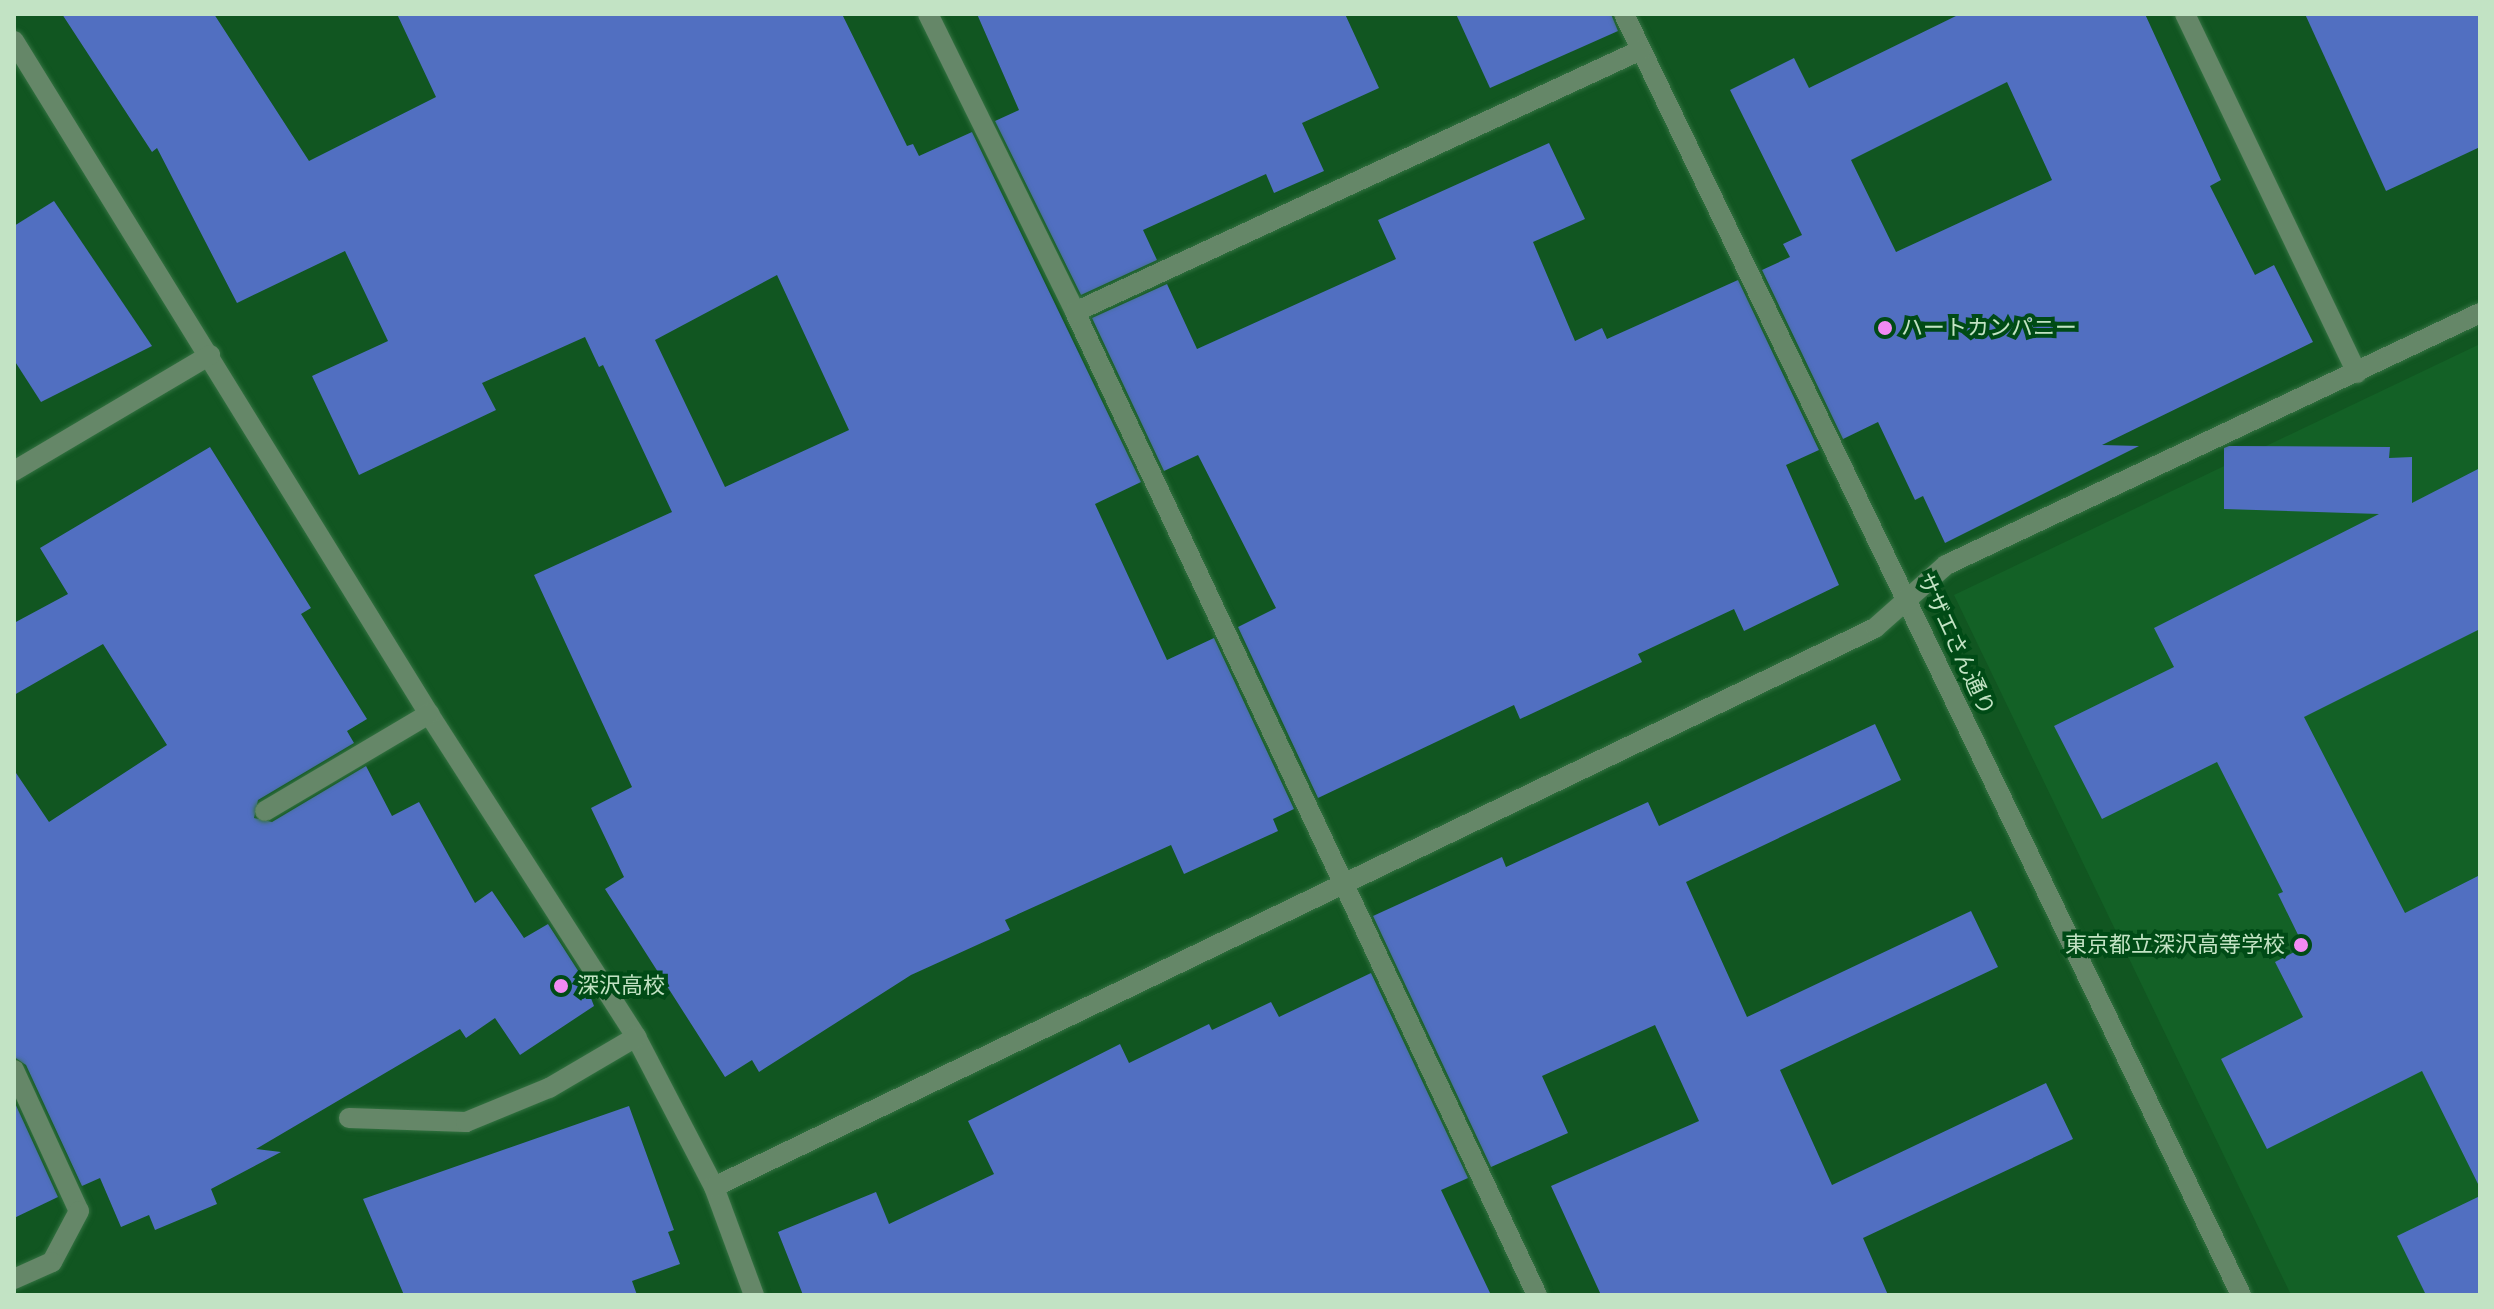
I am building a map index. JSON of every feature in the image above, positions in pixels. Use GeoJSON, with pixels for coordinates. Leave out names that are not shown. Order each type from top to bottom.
{"type":"FeatureCollection","features":[{"type":"Feature","properties":{"kind":"street"},"geometry":{"type":"LineString","coordinates":[[928,14],[1075,312],[1537,1295]]}},
{"type":"Feature","properties":{"kind":"street","name":"サザエさん通り"},"geometry":{"type":"LineString","coordinates":[[1624,14],[1909,598],[2049,905],[2241,1295]]}},
{"type":"Feature","properties":{"kind":"street"},"geometry":{"type":"LineString","coordinates":[[2185,14],[2357,373]]}},
{"type":"Feature","properties":{"kind":"street"},"geometry":{"type":"LineString","coordinates":[[14,41],[429,714],[636,1037],[714,1187],[754,1295]]}},
{"type":"Feature","properties":{"kind":"street"},"geometry":{"type":"LineString","coordinates":[[1075,312],[1641,50]]}},
{"type":"Feature","properties":{"kind":"street"},"geometry":{"type":"LineString","coordinates":[[714,1187],[1342,881],[1875,628],[1946,565],[2480,313]]}},
{"type":"Feature","properties":{"kind":"street"},"geometry":{"type":"LineString","coordinates":[[14,471],[210,355]]}},
{"type":"Feature","properties":{"kind":"street"},"geometry":{"type":"LineString","coordinates":[[265,811],[429,714]]}},
{"type":"Feature","properties":{"kind":"street"},"geometry":{"type":"LineString","coordinates":[[349,1118],[466,1122],[549,1088],[636,1037]]}},
{"type":"Feature","properties":{"kind":"street"},"geometry":{"type":"LineString","coordinates":[[14,1070],[79,1211],[52,1262],[14,1279]]}},
{"type":"Feature","properties":{"kind":"shaded area","name":"東京都立深沢高等学校"},"geometry":{"type":"Polygon","coordinates":[[[2480,344],[2480,1295],[2291,1295],[1954,595],[2480,344]]]}},
{"type":"Feature","properties":{"kind":"building"},"geometry":{"type":"Polygon","coordinates":[[[62,14],[214,14],[309,161],[436,97],[397,14],[842,14],[907,146],[913,144],[919,156],[972,132],[1141,482],[1095,504],[1167,660],[1214,638],[1294,809],[1273,819],[1278,831],[1184,874],[1171,845],[1005,920],[1010,930],[911,975],[759,1072],[752,1060],[725,1077],[605,889],[624,877],[591,808],[632,787],[534,575],[672,512],[603,365],[599,367],[585,337],[482,383],[496,410],[359,475],[312,376],[388,341],[345,251],[237,303],[157,148],[152,152],[62,14]],[[777,275],[655,340],[725,487],[849,430],[777,275]]]}},
{"type":"Feature","properties":{"kind":"building"},"geometry":{"type":"Polygon","coordinates":[[[977,14],[1345,14],[1379,88],[1302,123],[1324,171],[1274,193],[1266,174],[1143,230],[1157,260],[1081,295],[995,121],[1019,110],[977,14]]]}},
{"type":"Feature","properties":{"kind":"building"},"geometry":{"type":"Polygon","coordinates":[[[1456,14],[1611,14],[1618,31],[1490,88],[1456,14]]]}},
{"type":"Feature","properties":{"kind":"building"},"geometry":{"type":"Polygon","coordinates":[[[1960,14],[2145,14],[2221,180],[2210,186],[2255,275],[2274,265],[2313,342],[2102,445],[2139,446],[1945,543],[1923,496],[1915,500],[1878,422],[1843,439],[1762,270],[1790,257],[1783,244],[1802,235],[1730,90],[1794,58],[1809,88],[1960,14]],[[2007,82],[1851,160],[1896,252],[2052,180],[2007,82]]]}},
{"type":"Feature","properties":{"kind":"building"},"geometry":{"type":"Polygon","coordinates":[[[2305,14],[2480,14],[2480,147],[2386,191],[2305,14]]]}},
{"type":"Feature","properties":{"kind":"building"},"geometry":{"type":"Polygon","coordinates":[[[1549,143],[1585,219],[1533,242],[1575,341],[1602,328],[1607,339],[1738,280],[1819,450],[1786,465],[1839,585],[1744,631],[1734,609],[1638,654],[1642,662],[1520,719],[1514,705],[1318,798],[1238,627],[1276,608],[1198,455],[1164,471],[1092,318],[1167,284],[1197,349],[1396,259],[1378,220],[1549,143]]]}},
{"type":"Feature","properties":{"kind":"building"},"geometry":{"type":"Polygon","coordinates":[[[54,201],[152,346],[41,402],[14,360],[14,226],[54,201]]]}},
{"type":"Feature","properties":{"kind":"building"},"geometry":{"type":"Polygon","coordinates":[[[210,447],[311,608],[301,614],[367,719],[347,731],[354,743],[258,800],[254,818],[272,822],[366,766],[392,816],[419,802],[475,903],[492,891],[524,938],[548,924],[584,980],[594,1006],[520,1055],[495,1018],[466,1038],[460,1029],[256,1149],[281,1152],[211,1189],[217,1204],[155,1230],[149,1215],[121,1227],[100,1178],[82,1186],[26,1065],[14,1057],[14,770],[49,822],[167,745],[103,644],[14,695],[14,623],[68,594],[40,548],[210,447]]]}},
{"type":"Feature","properties":{"kind":"building"},"geometry":{"type":"Polygon","coordinates":[[[2390,447],[2389,458],[2412,457],[2412,503],[2480,468],[2480,629],[2304,717],[2405,913],[2480,875],[2480,1188],[2422,1071],[2267,1149],[2221,1059],[2303,1017],[2275,962],[2304,947],[2278,894],[2283,892],[2217,762],[2102,819],[2054,726],[2174,667],[2154,628],[2379,514],[2224,509],[2224,448],[2390,447]]]}},
{"type":"Feature","properties":{"kind":"building"},"geometry":{"type":"Polygon","coordinates":[[[1875,724],[1901,780],[1686,882],[1747,1017],[1971,911],[1998,967],[1780,1070],[1832,1185],[2046,1083],[2073,1139],[1863,1238],[1888,1295],[1601,1295],[1551,1186],[1699,1121],[1655,1025],[1542,1076],[1568,1133],[1491,1167],[1373,916],[1502,857],[1506,867],[1648,802],[1659,826],[1875,724]]]}},
{"type":"Feature","properties":{"kind":"building"},"geometry":{"type":"Polygon","coordinates":[[[1371,973],[1468,1178],[1441,1190],[1491,1295],[803,1295],[778,1232],[876,1192],[889,1224],[994,1174],[968,1121],[1120,1044],[1129,1063],[1209,1024],[1212,1030],[1271,1002],[1279,1017],[1371,973]]]}},
{"type":"Feature","properties":{"kind":"building"},"geometry":{"type":"Polygon","coordinates":[[[14,1101],[58,1197],[14,1218],[14,1101]]]}},
{"type":"Feature","properties":{"kind":"building"},"geometry":{"type":"Polygon","coordinates":[[[629,1106],[674,1230],[668,1232],[680,1264],[632,1281],[637,1295],[404,1295],[363,1199],[629,1106]]]}},
{"type":"Feature","properties":{"kind":"building"},"geometry":{"type":"Polygon","coordinates":[[[2480,1196],[2480,1295],[2426,1295],[2397,1236],[2480,1196]]]}},
{"type":"Feature","properties":{"kind":"place","name":"ハートカンパニー"},"geometry":{"type":"Point","coordinates":[1885,328]}},
{"type":"Feature","properties":{"kind":"place","name":"東京都立深沢高等学校"},"geometry":{"type":"Point","coordinates":[2301,945]}},
{"type":"Feature","properties":{"kind":"place","name":"深沢高校"},"geometry":{"type":"Point","coordinates":[561,986]}}]}
